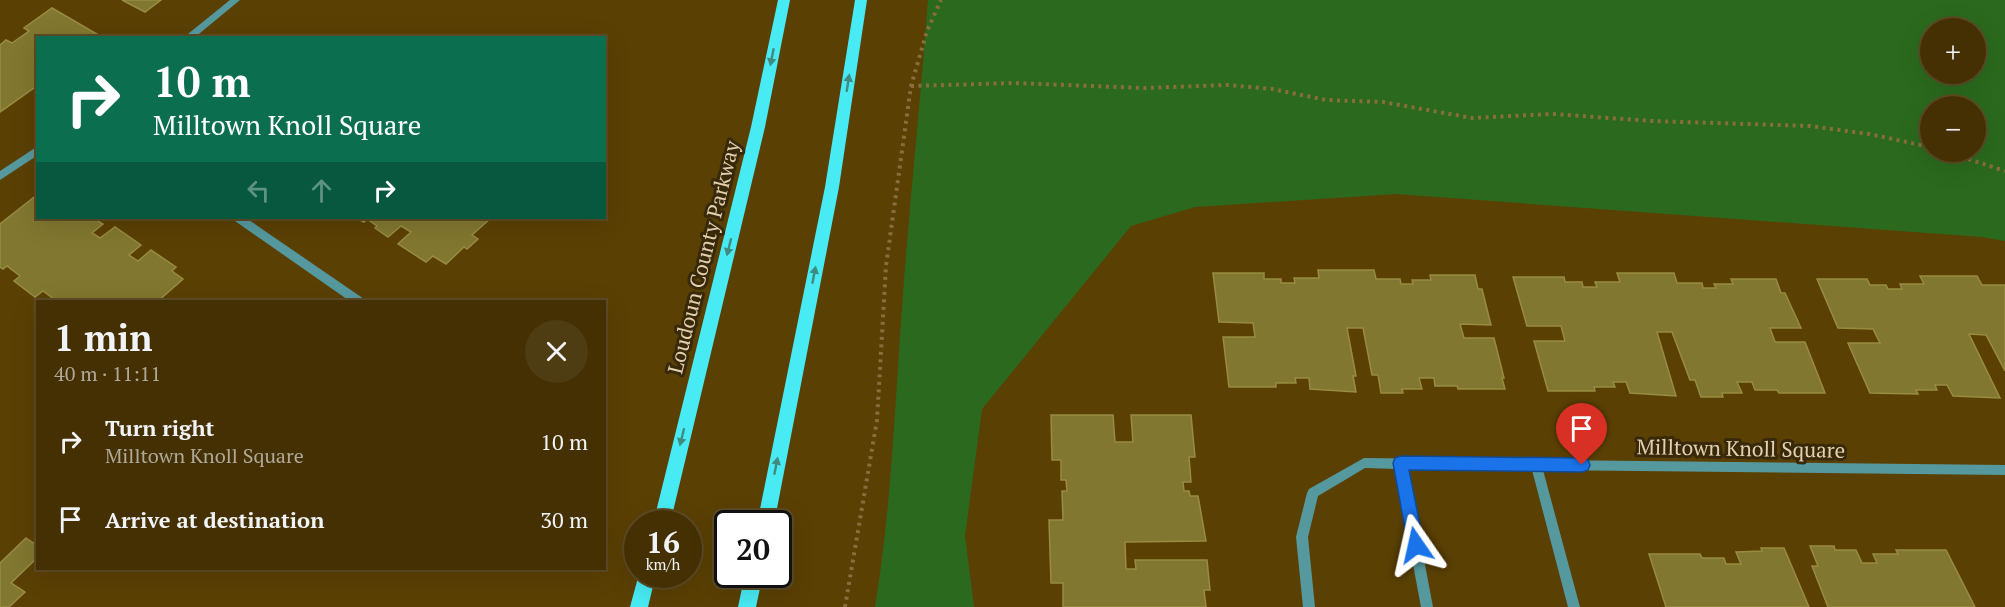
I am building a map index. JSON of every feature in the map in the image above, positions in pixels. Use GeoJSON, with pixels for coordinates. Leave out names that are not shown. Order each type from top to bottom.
{"type":"FeatureCollection","features":[{"type":"Feature","properties":{"kind":"main road","name":"Loudoun County Parkway"},"geometry":{"type":"LineString","coordinates":[[664,510],[758,127],[784,0]]}},
{"type":"Feature","properties":{"kind":"main road"},"geometry":{"type":"LineString","coordinates":[[768,510],[832,187],[861,0]]}},
{"type":"Feature","properties":{"kind":"main road"},"geometry":{"type":"LineString","coordinates":[[639,607],[644,588]]}},
{"type":"Feature","properties":{"kind":"main road"},"geometry":{"type":"LineString","coordinates":[[747,607],[751,588]]}},
{"type":"Feature","properties":{"kind":"street"},"geometry":{"type":"LineString","coordinates":[[191,36],[236,0]]}},
{"type":"Feature","properties":{"kind":"street"},"geometry":{"type":"LineString","coordinates":[[0,176],[36,151]]}},
{"type":"Feature","properties":{"kind":"street"},"geometry":{"type":"LineString","coordinates":[[240,219],[357,300]]}},
{"type":"Feature","properties":{"kind":"street","name":"Milltown Knoll Square"},"geometry":{"type":"LineString","coordinates":[[1309,607],[1302,537],[1313,493],[1364,463],[2005,470]]}},
{"type":"Feature","properties":{"kind":"street"},"geometry":{"type":"LineString","coordinates":[[1401,463],[1427,607]]}},
{"type":"Feature","properties":{"kind":"street"},"geometry":{"type":"LineString","coordinates":[[1536,465],[1574,607]]}},
{"type":"Feature","properties":{"kind":"path"},"geometry":{"type":"LineString","coordinates":[[845,607],[877,420],[886,266],[911,86],[927,31],[941,0]]}},
{"type":"Feature","properties":{"kind":"path"},"geometry":{"type":"LineString","coordinates":[[911,86],[1014,83],[1144,88],[1228,85],[1272,89],[1326,100],[1383,102],[1472,118],[1553,114],[1810,126],[1869,134],[1920,145]]}},
{"type":"Feature","properties":{"kind":"path"},"geometry":{"type":"LineString","coordinates":[[1978,162],[2005,171]]}},
{"type":"Feature","properties":{"kind":"green space"},"geometry":{"type":"Polygon","coordinates":[[[928,0],[2005,0],[2005,241],[1982,237],[1396,194],[1195,207],[1131,226],[982,409],[965,536],[974,607],[875,607],[889,490],[928,0]]]}},
{"type":"Feature","properties":{"kind":"building"},"geometry":{"type":"Polygon","coordinates":[[[122,0],[161,0],[145,12],[122,0]]]}},
{"type":"Feature","properties":{"kind":"building"},"geometry":{"type":"Polygon","coordinates":[[[52,8],[100,36],[36,36],[36,86],[0,112],[0,45],[6,40],[12,43],[29,31],[24,28],[52,8]]]}},
{"type":"Feature","properties":{"kind":"building"},"geometry":{"type":"Polygon","coordinates":[[[36,196],[36,219],[95,219],[103,224],[92,233],[100,238],[115,227],[141,245],[129,255],[138,261],[151,250],[176,267],[172,271],[183,279],[159,300],[55,300],[43,291],[35,297],[14,281],[20,276],[7,266],[3,269],[0,267],[0,224],[36,196]]]}},
{"type":"Feature","properties":{"kind":"building"},"geometry":{"type":"Polygon","coordinates":[[[367,219],[490,219],[472,235],[478,239],[467,249],[464,247],[446,264],[433,256],[426,262],[398,244],[411,232],[401,226],[388,237],[375,228],[377,226],[367,219]]]}},
{"type":"Feature","properties":{"kind":"building"},"geometry":{"type":"Polygon","coordinates":[[[1318,270],[1374,270],[1376,279],[1400,279],[1401,284],[1413,284],[1412,280],[1431,280],[1430,275],[1475,275],[1478,289],[1482,289],[1491,325],[1460,324],[1464,338],[1494,338],[1505,389],[1458,389],[1457,386],[1435,386],[1434,378],[1419,378],[1422,389],[1402,389],[1403,393],[1381,393],[1378,375],[1372,375],[1363,328],[1347,328],[1356,376],[1353,376],[1356,392],[1310,389],[1309,378],[1295,378],[1296,383],[1276,383],[1276,387],[1229,387],[1223,337],[1255,337],[1253,323],[1219,322],[1213,273],[1264,273],[1264,279],[1281,279],[1281,283],[1295,283],[1294,278],[1319,278],[1318,270]]]}},
{"type":"Feature","properties":{"kind":"building"},"geometry":{"type":"Polygon","coordinates":[[[1617,273],[1674,273],[1677,283],[1702,283],[1703,288],[1716,288],[1714,284],[1733,284],[1731,279],[1776,279],[1781,293],[1785,293],[1801,328],[1770,328],[1775,342],[1805,342],[1825,393],[1779,393],[1777,390],[1755,390],[1752,382],[1737,382],[1742,393],[1722,393],[1723,397],[1701,397],[1695,380],[1690,380],[1672,332],[1657,332],[1676,396],[1630,393],[1626,382],[1613,382],[1615,387],[1594,387],[1595,391],[1548,391],[1534,341],[1565,341],[1561,326],[1527,326],[1513,277],[1564,277],[1565,282],[1582,282],[1583,287],[1597,287],[1595,282],[1620,282],[1617,273]]]}},
{"type":"Feature","properties":{"kind":"building"},"geometry":{"type":"Polygon","coordinates":[[[1920,276],[1977,276],[1982,285],[2005,285],[2005,371],[1986,335],[1969,334],[2000,398],[1953,396],[1947,385],[1935,385],[1937,390],[1916,390],[1918,394],[1870,393],[1848,343],[1880,343],[1873,329],[1838,328],[1817,279],[1867,279],[1870,285],[1886,285],[1888,289],[1902,289],[1900,284],[1924,284],[1920,276]]]}},
{"type":"Feature","properties":{"kind":"building"},"geometry":{"type":"Polygon","coordinates":[[[1051,415],[1113,415],[1115,442],[1133,442],[1131,415],[1191,415],[1195,457],[1189,457],[1191,482],[1183,482],[1184,491],[1189,491],[1190,496],[1198,496],[1206,541],[1125,542],[1126,569],[1136,569],[1135,560],[1207,560],[1210,590],[1204,590],[1206,607],[1063,607],[1063,583],[1051,583],[1049,520],[1063,520],[1062,491],[1067,491],[1066,480],[1061,480],[1061,460],[1052,460],[1051,415]]]}},
{"type":"Feature","properties":{"kind":"building"},"geometry":{"type":"Polygon","coordinates":[[[26,538],[36,545],[36,559],[11,583],[25,592],[9,607],[0,607],[0,563],[26,538]]]}},
{"type":"Feature","properties":{"kind":"building"},"geometry":{"type":"Polygon","coordinates":[[[1810,546],[1834,546],[1835,550],[1856,550],[1862,563],[1877,563],[1873,554],[1898,554],[1896,550],[1946,550],[1975,607],[1828,607],[1812,566],[1818,566],[1810,546]]]}},
{"type":"Feature","properties":{"kind":"building"},"geometry":{"type":"Polygon","coordinates":[[[1761,548],[1784,548],[1809,607],[1666,607],[1649,554],[1700,554],[1702,558],[1724,558],[1726,564],[1741,564],[1736,552],[1762,551],[1761,548]]]}},
{"type":"Feature","properties":{"kind":"route"},"geometry":{"type":"LineString","coordinates":[[1416,545],[1401,463],[1582,465]]}}]}
